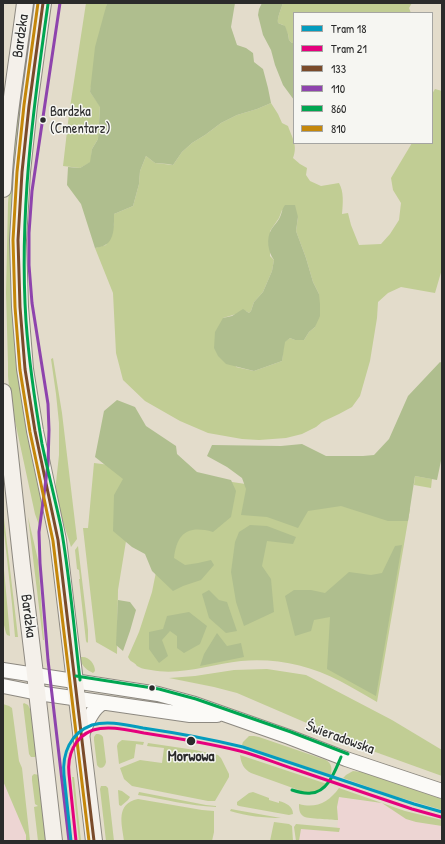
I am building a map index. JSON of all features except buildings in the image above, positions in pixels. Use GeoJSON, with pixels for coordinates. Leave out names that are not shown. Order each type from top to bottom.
{"type":"FeatureCollection","features":[{"type":"Feature","properties":{"kind":"main road","name":"Bardzka"},"geometry":{"type":"LineString","coordinates":[[3,189],[4,162],[25,3]]}},
{"type":"Feature","properties":{"kind":"main road","name":"Bardzka"},"geometry":{"type":"LineString","coordinates":[[43,3],[22,164],[18,240],[20,307],[26,369],[35,431],[58,540],[94,841]]}},
{"type":"Feature","properties":{"kind":"main road","name":"Bardzka"},"geometry":{"type":"LineString","coordinates":[[3,392],[54,841]]}},
{"type":"Feature","properties":{"kind":"street"},"geometry":{"type":"LineString","coordinates":[[3,670],[35,674]]}},
{"type":"Feature","properties":{"kind":"street","name":"Świeradowska"},"geometry":{"type":"LineString","coordinates":[[35,674],[158,694],[195,704],[282,734],[346,759],[442,791]]}},
{"type":"Feature","properties":{"kind":"street"},"geometry":{"type":"LineString","coordinates":[[3,686],[38,693]]}},
{"type":"Feature","properties":{"kind":"street","name":"Świeradowska"},"geometry":{"type":"LineString","coordinates":[[38,693],[190,715],[227,715]]}},
{"type":"Feature","properties":{"kind":"street"},"geometry":{"type":"LineString","coordinates":[[82,735],[93,712],[100,704],[103,703]]}},
{"type":"Feature","properties":{"kind":"shaded area"},"geometry":{"type":"Polygon","coordinates":[[[3,781],[26,835],[26,841],[3,841],[3,781]]]}},
{"type":"Feature","properties":{"kind":"shaded area"},"geometry":{"type":"Polygon","coordinates":[[[338,797],[382,803],[389,808],[442,823],[442,841],[297,841],[296,828],[337,830],[338,797]]]}},
{"type":"Feature","properties":{"kind":"green space"},"geometry":{"type":"Polygon","coordinates":[[[86,3],[107,3],[90,92],[100,106],[98,139],[92,149],[91,162],[80,168],[63,166],[69,114],[86,3]]]}},
{"type":"Feature","properties":{"kind":"green space"},"geometry":{"type":"Polygon","coordinates":[[[107,3],[235,3],[231,27],[237,45],[246,48],[253,53],[254,62],[263,69],[271,103],[237,115],[221,123],[192,143],[182,152],[173,165],[155,163],[146,156],[140,171],[139,184],[133,206],[114,214],[111,239],[104,246],[95,248],[81,204],[67,185],[68,167],[80,168],[90,162],[92,149],[98,139],[100,107],[90,92],[95,47],[107,3]]]}},
{"type":"Feature","properties":{"kind":"green space"},"geometry":{"type":"Polygon","coordinates":[[[262,3],[283,3],[278,23],[285,26],[289,40],[293,43],[293,99],[283,85],[271,50],[263,35],[258,15],[262,3]]]}},
{"type":"Feature","properties":{"kind":"green space"},"geometry":{"type":"Polygon","coordinates":[[[283,3],[412,3],[409,8],[411,12],[293,12],[293,43],[289,40],[288,34],[283,25],[278,23],[283,3]]]}},
{"type":"Feature","properties":{"kind":"green space"},"geometry":{"type":"Polygon","coordinates":[[[28,33],[32,34],[14,179],[43,497],[39,525],[35,514],[10,398],[6,293],[8,203],[11,166],[28,33]]]}},
{"type":"Feature","properties":{"kind":"green space"},"geometry":{"type":"Polygon","coordinates":[[[435,89],[442,91],[442,269],[435,293],[401,287],[388,293],[378,302],[370,361],[360,396],[352,407],[302,434],[286,438],[259,440],[242,439],[208,433],[180,421],[145,401],[123,380],[116,353],[113,293],[95,248],[106,245],[114,224],[114,214],[133,206],[139,184],[140,171],[146,156],[155,163],[173,165],[182,152],[192,143],[221,123],[237,115],[271,103],[282,123],[288,126],[293,138],[295,149],[293,158],[307,168],[306,175],[310,181],[321,186],[339,183],[341,186],[343,202],[342,214],[348,213],[359,245],[381,244],[399,220],[401,203],[393,190],[391,178],[411,144],[433,144],[433,92],[435,89]],[[282,210],[279,218],[270,231],[270,256],[274,260],[272,271],[263,292],[254,302],[249,313],[246,311],[223,318],[236,367],[254,371],[282,361],[284,342],[290,338],[295,340],[304,340],[309,332],[315,327],[319,294],[313,282],[296,231],[298,217],[282,210]]]}},
{"type":"Feature","properties":{"kind":"green space"},"geometry":{"type":"Polygon","coordinates":[[[285,205],[295,205],[298,217],[296,231],[313,282],[319,294],[320,316],[315,327],[309,332],[304,340],[295,340],[290,338],[285,342],[282,361],[254,371],[226,364],[218,356],[214,348],[215,332],[223,318],[232,316],[243,309],[249,313],[254,302],[263,292],[272,271],[274,260],[268,245],[269,234],[281,216],[285,205]]]}},
{"type":"Feature","properties":{"kind":"green space"},"geometry":{"type":"Polygon","coordinates":[[[53,358],[62,413],[77,539],[71,547],[55,492],[59,455],[59,423],[51,359],[53,358]]]}},
{"type":"Feature","properties":{"kind":"green space"},"geometry":{"type":"Polygon","coordinates":[[[440,362],[442,363],[442,456],[437,480],[415,476],[408,521],[388,521],[341,506],[308,511],[298,528],[267,517],[241,515],[246,489],[242,478],[227,467],[207,456],[212,445],[281,446],[302,444],[326,456],[374,455],[389,439],[408,396],[440,362]]]}},
{"type":"Feature","properties":{"kind":"green space"},"geometry":{"type":"Polygon","coordinates":[[[117,400],[135,407],[146,426],[176,446],[177,454],[197,472],[231,480],[236,491],[231,517],[213,532],[204,530],[190,531],[181,537],[178,542],[174,558],[185,565],[211,560],[214,565],[201,580],[173,591],[152,571],[145,554],[132,547],[113,531],[114,495],[123,479],[95,457],[104,411],[117,400]]]}},
{"type":"Feature","properties":{"kind":"green space"},"geometry":{"type":"Polygon","coordinates":[[[3,461],[4,518],[18,637],[15,637],[3,523],[3,461]]]}},
{"type":"Feature","properties":{"kind":"green space"},"geometry":{"type":"Polygon","coordinates":[[[94,463],[173,473],[410,509],[377,702],[328,675],[304,667],[280,662],[254,660],[230,662],[174,672],[151,670],[137,666],[128,657],[139,632],[152,592],[158,562],[127,535],[118,590],[117,654],[96,642],[83,528],[88,528],[94,463]]]}},
{"type":"Feature","properties":{"kind":"green space"},"geometry":{"type":"Polygon","coordinates":[[[415,476],[432,479],[431,488],[414,485],[415,476]]]}},
{"type":"Feature","properties":{"kind":"green space"},"geometry":{"type":"Polygon","coordinates":[[[28,517],[38,560],[44,640],[43,640],[28,517]]]}},
{"type":"Feature","properties":{"kind":"green space"},"geometry":{"type":"Polygon","coordinates":[[[250,525],[267,526],[296,537],[293,544],[267,541],[262,566],[271,579],[274,612],[244,626],[236,602],[231,572],[235,542],[239,532],[250,525]]]}},
{"type":"Feature","properties":{"kind":"green space"},"geometry":{"type":"Polygon","coordinates":[[[402,545],[376,696],[327,669],[330,617],[314,620],[311,631],[295,636],[285,596],[294,590],[311,590],[325,593],[349,572],[371,575],[382,573],[395,546],[402,545]]]}},
{"type":"Feature","properties":{"kind":"green space"},"geometry":{"type":"Polygon","coordinates":[[[78,546],[88,630],[87,643],[79,570],[77,569],[75,550],[78,546]]]}},
{"type":"Feature","properties":{"kind":"green space"},"geometry":{"type":"Polygon","coordinates":[[[3,558],[10,636],[6,633],[3,621],[3,558]]]}},
{"type":"Feature","properties":{"kind":"green space"},"geometry":{"type":"Polygon","coordinates":[[[209,590],[219,600],[227,602],[237,631],[226,633],[209,618],[202,594],[209,590]]]}},
{"type":"Feature","properties":{"kind":"green space"},"geometry":{"type":"Polygon","coordinates":[[[118,600],[130,602],[136,610],[123,651],[116,645],[118,600]]]}},
{"type":"Feature","properties":{"kind":"green space"},"geometry":{"type":"Polygon","coordinates":[[[189,612],[207,626],[200,644],[184,653],[177,648],[177,636],[170,631],[162,640],[168,656],[159,663],[149,649],[149,632],[163,629],[167,616],[189,612]]]}},
{"type":"Feature","properties":{"kind":"green space"},"geometry":{"type":"Polygon","coordinates":[[[217,633],[227,646],[241,643],[244,657],[200,666],[204,654],[217,633]]]}},
{"type":"Feature","properties":{"kind":"green space"},"geometry":{"type":"Polygon","coordinates":[[[81,657],[89,659],[93,663],[95,671],[93,673],[82,665],[80,660],[81,657]]]}},
{"type":"Feature","properties":{"kind":"green space"},"geometry":{"type":"Polygon","coordinates":[[[267,669],[306,675],[392,720],[442,750],[442,776],[367,749],[237,693],[169,678],[234,670],[267,669]]]}},
{"type":"Feature","properties":{"kind":"green space"},"geometry":{"type":"Polygon","coordinates":[[[24,703],[28,705],[31,711],[37,755],[35,757],[31,757],[29,754],[24,703]]]}},
{"type":"Feature","properties":{"kind":"green space"},"geometry":{"type":"Polygon","coordinates":[[[3,704],[12,708],[19,761],[22,768],[30,841],[26,841],[26,835],[3,781],[3,704]]]}},
{"type":"Feature","properties":{"kind":"green space"},"geometry":{"type":"Polygon","coordinates":[[[96,734],[100,734],[103,737],[106,762],[105,766],[102,768],[97,765],[94,740],[96,734]]]}},
{"type":"Feature","properties":{"kind":"green space"},"geometry":{"type":"Polygon","coordinates":[[[249,736],[259,737],[326,760],[331,766],[331,775],[242,745],[249,736]]]}},
{"type":"Feature","properties":{"kind":"green space"},"geometry":{"type":"Polygon","coordinates":[[[122,740],[144,742],[143,745],[136,744],[134,758],[119,764],[117,746],[122,740]]]}},
{"type":"Feature","properties":{"kind":"green space"},"geometry":{"type":"Polygon","coordinates":[[[148,743],[218,755],[229,774],[229,777],[215,801],[208,801],[132,786],[124,779],[120,768],[140,760],[162,763],[164,748],[147,746],[148,743]]]}},
{"type":"Feature","properties":{"kind":"green space"},"geometry":{"type":"Polygon","coordinates":[[[240,755],[327,784],[317,791],[304,792],[251,773],[243,766],[240,755]]]}},
{"type":"Feature","properties":{"kind":"green space"},"geometry":{"type":"Polygon","coordinates":[[[353,771],[362,772],[442,799],[442,810],[391,795],[343,778],[353,771]]]}},
{"type":"Feature","properties":{"kind":"green space"},"geometry":{"type":"Polygon","coordinates":[[[34,774],[39,775],[47,841],[38,841],[34,807],[38,806],[35,804],[32,780],[32,776],[34,774]]]}},
{"type":"Feature","properties":{"kind":"green space"},"geometry":{"type":"Polygon","coordinates":[[[72,777],[74,777],[81,841],[79,841],[72,777]]]}},
{"type":"Feature","properties":{"kind":"green space"},"geometry":{"type":"Polygon","coordinates":[[[101,786],[106,786],[108,788],[114,841],[106,841],[100,789],[101,786]]]}},
{"type":"Feature","properties":{"kind":"green space"},"geometry":{"type":"Polygon","coordinates":[[[339,788],[405,811],[442,820],[442,826],[406,819],[382,803],[339,797],[337,807],[338,820],[308,818],[303,816],[299,809],[299,804],[311,806],[322,803],[331,797],[339,788]]]}},
{"type":"Feature","properties":{"kind":"green space"},"geometry":{"type":"Polygon","coordinates":[[[118,790],[130,797],[121,806],[119,805],[118,790]]]}},
{"type":"Feature","properties":{"kind":"green space"},"geometry":{"type":"Polygon","coordinates":[[[139,792],[216,807],[186,804],[138,795],[139,792]]]}},
{"type":"Feature","properties":{"kind":"green space"},"geometry":{"type":"Polygon","coordinates":[[[253,792],[269,798],[269,800],[287,804],[292,809],[293,814],[289,815],[237,805],[237,802],[249,793],[253,792]]]}},
{"type":"Feature","properties":{"kind":"green space"},"geometry":{"type":"Polygon","coordinates":[[[138,799],[214,811],[214,832],[212,841],[124,841],[121,822],[123,810],[126,805],[138,799]]]}},
{"type":"Feature","properties":{"kind":"green space"},"geometry":{"type":"Polygon","coordinates":[[[231,809],[281,818],[249,815],[230,811],[231,809]]]}},
{"type":"Feature","properties":{"kind":"green space"},"geometry":{"type":"Polygon","coordinates":[[[274,822],[289,824],[292,826],[293,841],[270,841],[274,822]]]}},
{"type":"Feature","properties":{"kind":"green space"},"geometry":{"type":"Polygon","coordinates":[[[296,824],[340,828],[339,832],[301,829],[299,841],[296,841],[294,827],[296,824]]]}},
{"type":"Feature","properties":{"kind":"tram line","name":"18"},"geometry":{"type":"LineString","coordinates":[[71,841],[64,775],[64,759],[69,745],[78,733],[92,725],[104,723],[124,724],[243,747],[442,812]]}},
{"type":"Feature","properties":{"kind":"tram line","name":"21"},"geometry":{"type":"LineString","coordinates":[[76,841],[69,761],[73,748],[81,737],[93,730],[105,728],[125,729],[240,751],[412,809],[441,817]]}},
{"type":"Feature","properties":{"kind":"transit line","name":"810"},"geometry":{"type":"LineString","coordinates":[[38,3],[24,105],[17,172],[13,240],[15,307],[20,370],[30,432],[53,541],[89,841]]}},
{"type":"Feature","properties":{"kind":"transit line","name":"133"},"geometry":{"type":"LineString","coordinates":[[43,3],[22,172],[18,240],[20,307],[25,369],[35,431],[58,540],[94,841]]}},
{"type":"Feature","properties":{"kind":"transit line","name":"110"},"geometry":{"type":"LineString","coordinates":[[60,3],[32,191],[29,233],[29,265],[32,303],[48,404],[49,430],[48,464],[39,532],[40,563],[48,660],[69,841]]}},
{"type":"Feature","properties":{"kind":"transit line","name":"860"},"geometry":{"type":"LineString","coordinates":[[48,4],[37,83],[29,162],[24,242],[24,281],[32,382],[42,444],[61,527],[80,680]]}},
{"type":"Feature","properties":{"kind":"transit line","name":"860"},"geometry":{"type":"LineString","coordinates":[[76,676],[159,689],[196,699],[291,732],[348,754]]}},
{"type":"Feature","properties":{"kind":"transit line","name":"860"},"geometry":{"type":"LineString","coordinates":[[292,790],[301,793],[308,793],[317,792],[322,789],[330,780],[341,757]]}},
{"type":"Feature","properties":{"kind":"place","name":"Bardzka (Cmentarz)"},"geometry":{"type":"Point","coordinates":[43,120]}},
{"type":"Feature","properties":{"kind":"place","name":"Morwowa"},"geometry":{"type":"Point","coordinates":[191,741]}}]}
